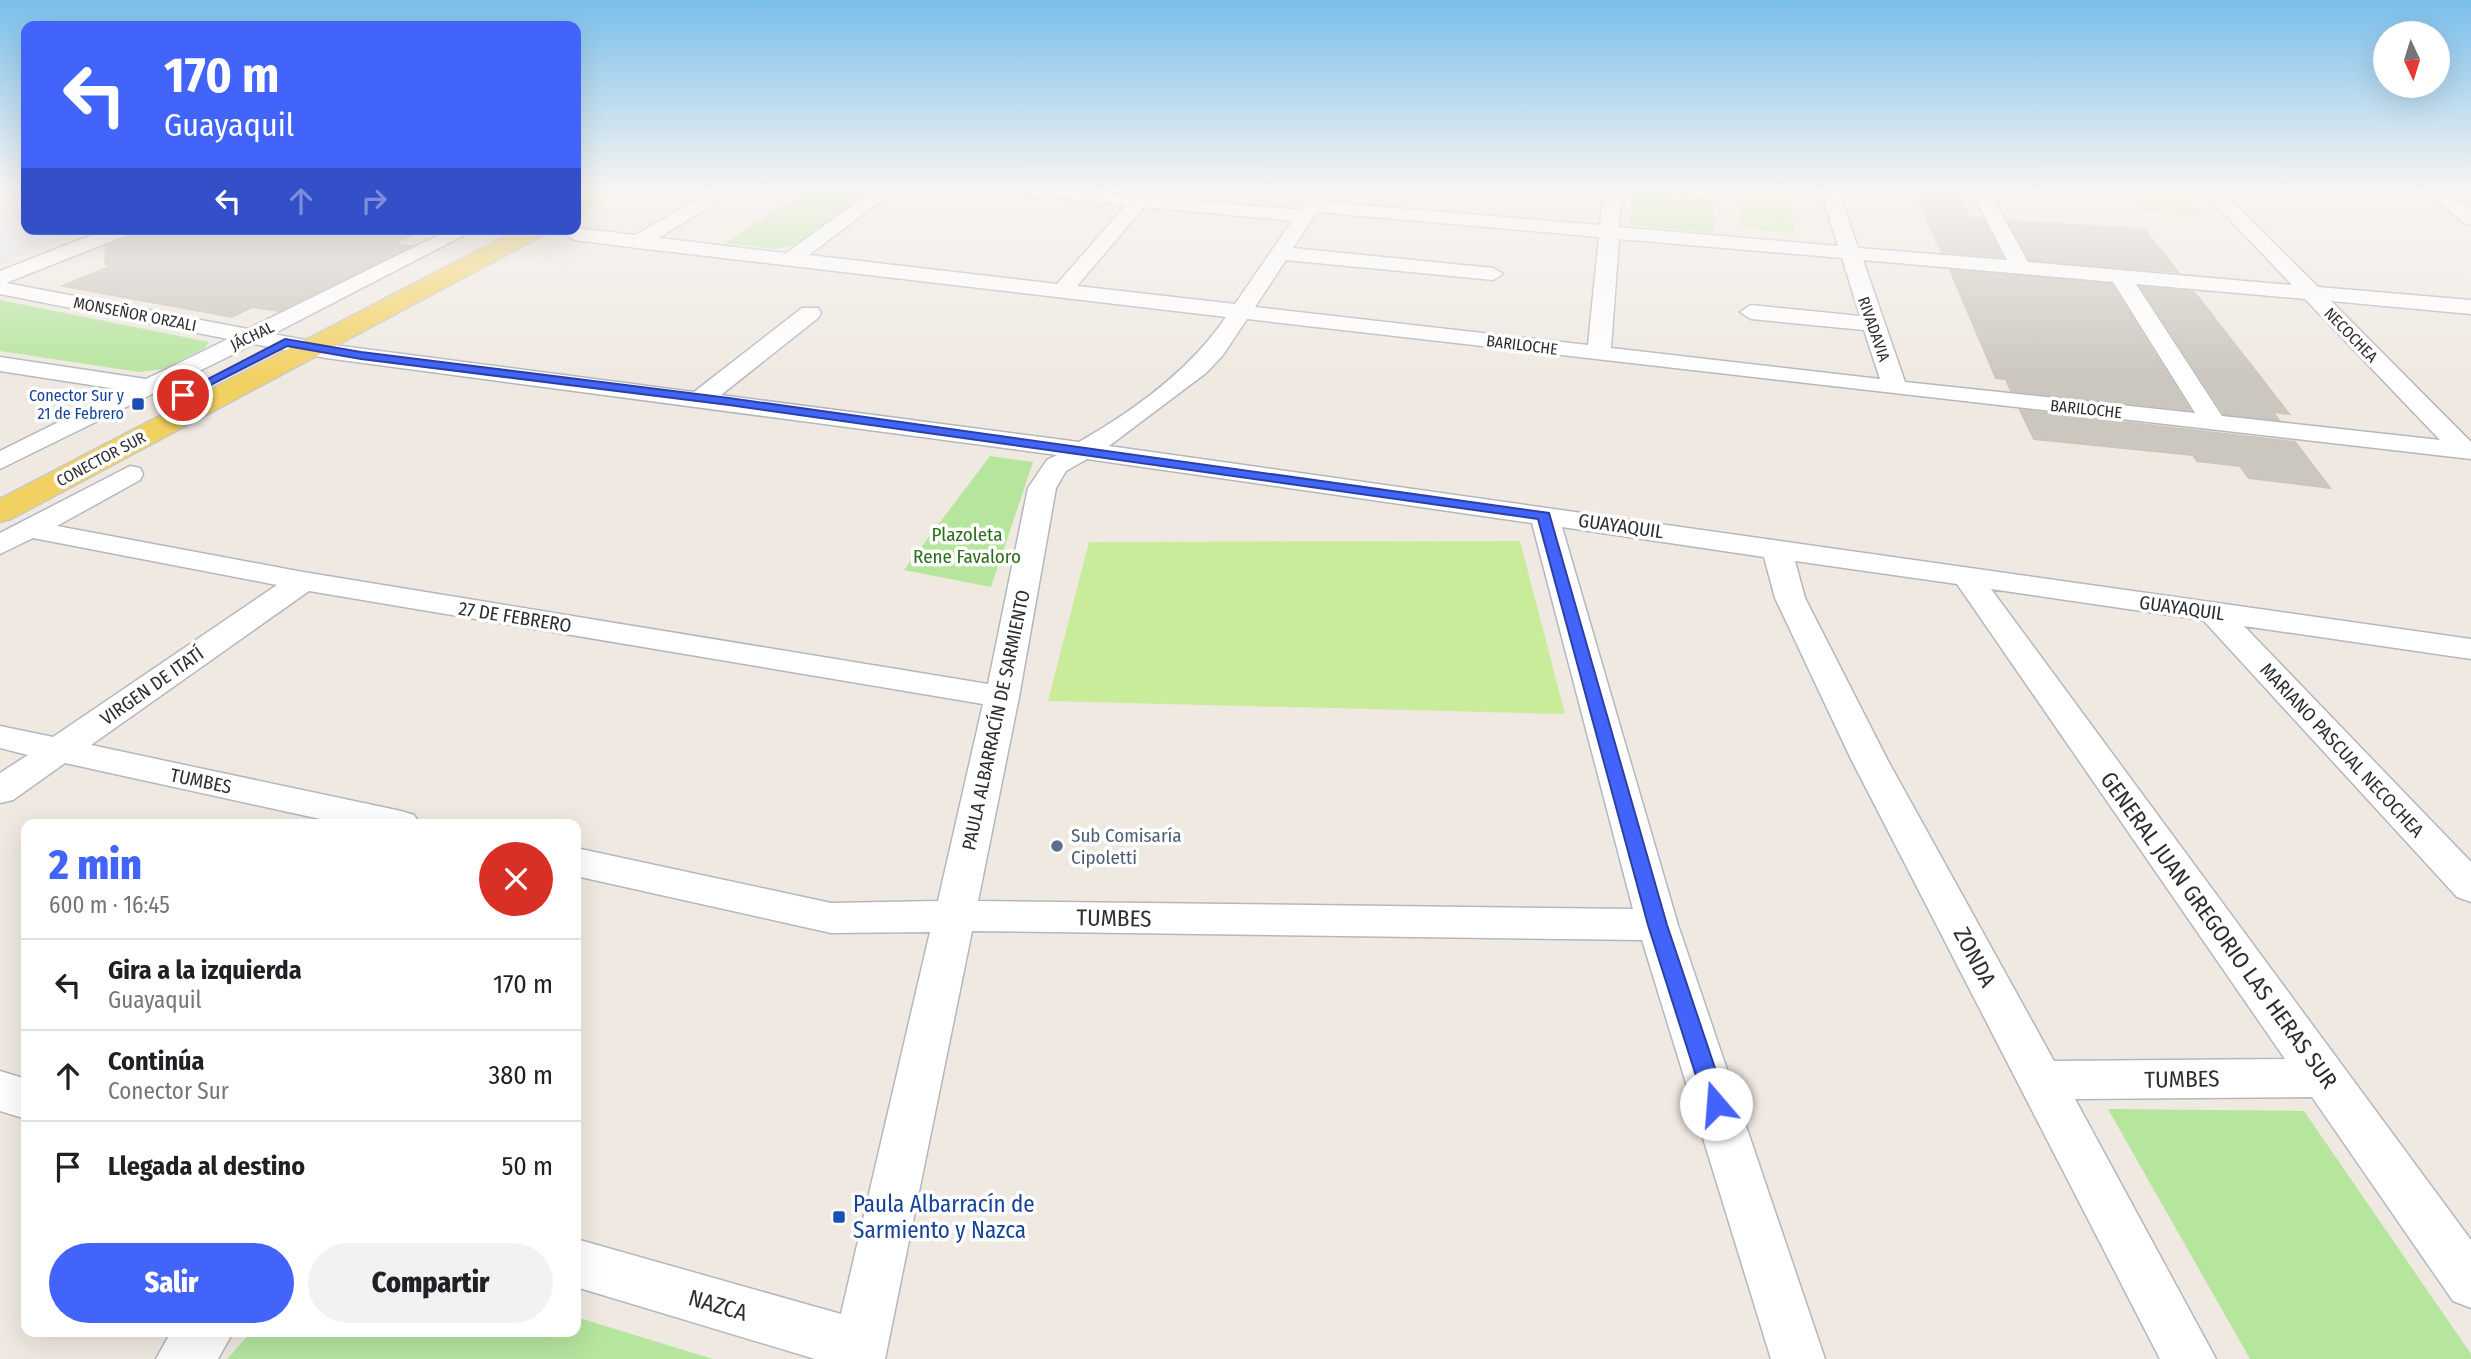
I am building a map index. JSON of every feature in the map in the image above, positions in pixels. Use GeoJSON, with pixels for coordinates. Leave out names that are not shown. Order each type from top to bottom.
{"type":"FeatureCollection","features":[{"type":"Feature","properties":{"kind":"main road","name":"CONECTOR SUR"},"geometry":{"type":"LineString","coordinates":[[0,512],[463,252]]}},
{"type":"Feature","properties":{"kind":"main road","name":"CONECTOR SUR"},"geometry":{"type":"LineString","coordinates":[[0,489],[489,252]]}},
{"type":"Feature","properties":{"kind":"street"},"geometry":{"type":"LineString","coordinates":[[0,278],[65,252]]}},
{"type":"Feature","properties":{"kind":"street","name":"JÁCHAL"},"geometry":{"type":"LineString","coordinates":[[0,461],[420,252]]}},
{"type":"Feature","properties":{"kind":"street","name":"BARILOCHE"},"geometry":{"type":"LineString","coordinates":[[725,252],[1895,388],[2468,450]]}},
{"type":"Feature","properties":{"kind":"street"},"geometry":{"type":"LineString","coordinates":[[789,260],[799,252]]}},
{"type":"Feature","properties":{"kind":"street"},"geometry":{"type":"LineString","coordinates":[[1063,290],[1095,252]]}},
{"type":"Feature","properties":{"kind":"street"},"geometry":{"type":"LineString","coordinates":[[1599,354],[1608,252]]}},
{"type":"Feature","properties":{"kind":"street","name":"RIVADAVIA"},"geometry":{"type":"LineString","coordinates":[[1848,252],[1895,388]]}},
{"type":"Feature","properties":{"kind":"street"},"geometry":{"type":"LineString","coordinates":[[1853,252],[2471,307]]}},
{"type":"Feature","properties":{"kind":"street"},"geometry":{"type":"LineString","coordinates":[[2013,252],[2020,266]]}},
{"type":"Feature","properties":{"kind":"street","name":"NECOCHEA"},"geometry":{"type":"LineString","coordinates":[[2272,252],[2468,450]]}},
{"type":"Feature","properties":{"kind":"street"},"geometry":{"type":"LineString","coordinates":[[1280,253],[1493,274]]}},
{"type":"Feature","properties":{"kind":"street","name":"PAULA ALBARRACÍN DE SARMIENTO"},"geometry":{"type":"LineString","coordinates":[[860,1352],[1002,697],[1042,488],[1056,466],[1116,431],[1198,368],[1215,350],[1280,253]]}},
{"type":"Feature","properties":{"kind":"street"},"geometry":{"type":"LineString","coordinates":[[2120,276],[2214,423]]}},
{"type":"Feature","properties":{"kind":"street","name":"MONSEÑOR ORZALI"},"geometry":{"type":"LineString","coordinates":[[0,288],[298,345]]}},
{"type":"Feature","properties":{"kind":"street"},"geometry":{"type":"LineString","coordinates":[[1751,312],[1872,324]]}},
{"type":"Feature","properties":{"kind":"street"},"geometry":{"type":"LineString","coordinates":[[702,398],[810,313]]}},
{"type":"Feature","properties":{"kind":"street","name":"GUAYAQUIL"},"geometry":{"type":"LineString","coordinates":[[298,345],[1082,450],[2471,649]]}},
{"type":"Feature","properties":{"kind":"street"},"geometry":{"type":"LineString","coordinates":[[0,364],[149,387]]}},
{"type":"Feature","properties":{"kind":"street"},"geometry":{"type":"LineString","coordinates":[[0,545],[130,474]]}},
{"type":"Feature","properties":{"kind":"street"},"geometry":{"type":"LineString","coordinates":[[1544,515],[1658,925],[1798,1359]]}},
{"type":"Feature","properties":{"kind":"street","name":"27 DE FEBRERO"},"geometry":{"type":"LineString","coordinates":[[29,529],[303,582],[1002,697]]}},
{"type":"Feature","properties":{"kind":"street","name":"ZONDA"},"geometry":{"type":"LineString","coordinates":[[1777,548],[1790,598],[1869,759],[2189,1359]]}},
{"type":"Feature","properties":{"kind":"street","name":"GENERAL JUAN GREGORIO LAS HERAS SUR"},"geometry":{"type":"LineString","coordinates":[[1967,577],[2471,1283]]}},
{"type":"Feature","properties":{"kind":"street","name":"VIRGEN DE ITATÍ"},"geometry":{"type":"LineString","coordinates":[[0,791],[303,582]]}},
{"type":"Feature","properties":{"kind":"street","name":"MARIANO PASCUAL NECOCHEA"},"geometry":{"type":"LineString","coordinates":[[2214,613],[2471,887]]}},
{"type":"Feature","properties":{"kind":"street","name":"TUMBES"},"geometry":{"type":"LineString","coordinates":[[0,737],[378,819]]}},
{"type":"Feature","properties":{"kind":"street","name":"TUMBES"},"geometry":{"type":"LineString","coordinates":[[581,863],[831,918],[954,916],[1658,925]]}},
{"type":"Feature","properties":{"kind":"street","name":"TUMBES"},"geometry":{"type":"LineString","coordinates":[[2040,1080],[2324,1077]]}},
{"type":"Feature","properties":{"kind":"street"},"geometry":{"type":"LineString","coordinates":[[0,1091],[21,1097]]}},
{"type":"Feature","properties":{"kind":"street","name":"NAZCA"},"geometry":{"type":"LineString","coordinates":[[581,1265],[860,1352]]}},
{"type":"Feature","properties":{"kind":"street"},"geometry":{"type":"LineString","coordinates":[[183,1359],[202,1337]]}},
{"type":"Feature","properties":{"kind":"shaded area"},"geometry":{"type":"Polygon","coordinates":[[[0,252],[30,252],[0,264],[0,252]]]}},
{"type":"Feature","properties":{"kind":"green space"},"geometry":{"type":"Polygon","coordinates":[[[0,300],[209,342],[205,348],[163,369],[139,372],[0,351],[0,300]]]}},
{"type":"Feature","properties":{"kind":"green space","name":"Plazoleta Rene Favaloro"},"geometry":{"type":"Polygon","coordinates":[[[990,456],[1033,462],[991,587],[904,570],[990,456]]]}},
{"type":"Feature","properties":{"kind":"green space"},"geometry":{"type":"Polygon","coordinates":[[[1520,541],[1565,714],[1048,701],[1089,542],[1520,541]]]}},
{"type":"Feature","properties":{"kind":"green space"},"geometry":{"type":"Polygon","coordinates":[[[2108,1109],[2304,1111],[2471,1354],[2471,1359],[2250,1359],[2108,1109]]]}},
{"type":"Feature","properties":{"kind":"green space"},"geometry":{"type":"Polygon","coordinates":[[[581,1319],[713,1359],[227,1359],[247,1337],[581,1337],[581,1319]]]}},
{"type":"Feature","properties":{"kind":"building"},"geometry":{"type":"Polygon","coordinates":[[[106,252],[398,252],[279,311],[252,307],[232,317],[63,286],[111,266],[105,264],[106,252]]]}},
{"type":"Feature","properties":{"kind":"building"},"geometry":{"type":"Polygon","coordinates":[[[1947,252],[2000,252],[2002,257],[1947,252]]]}},
{"type":"Feature","properties":{"kind":"building"},"geometry":{"type":"Polygon","coordinates":[[[2026,252],[2163,252],[2178,272],[2030,260],[2026,252]]]}},
{"type":"Feature","properties":{"kind":"building"},"geometry":{"type":"Polygon","coordinates":[[[1950,270],[2111,284],[2190,410],[2011,391],[2006,379],[1996,378],[1950,270]]]}},
{"type":"Feature","properties":{"kind":"building"},"geometry":{"type":"Polygon","coordinates":[[[2141,287],[2194,292],[2289,414],[2273,412],[2279,420],[2224,414],[2141,287]]]}},
{"type":"Feature","properties":{"kind":"building"},"geometry":{"type":"Polygon","coordinates":[[[2020,410],[2295,442],[2330,488],[2249,478],[2240,466],[2197,461],[2193,455],[2034,439],[2020,410]]]}},
{"type":"Feature","properties":{"kind":"place","name":"Conector Sur y 21 de Febrero"},"geometry":{"type":"Point","coordinates":[138,404]}},
{"type":"Feature","properties":{"kind":"place","name":"Sub Comisaría Cipoletti"},"geometry":{"type":"Point","coordinates":[1057,846]}},
{"type":"Feature","properties":{"kind":"place","name":"Paula Albarracín de Sarmiento y Nazca"},"geometry":{"type":"Point","coordinates":[839,1217]}},
{"type":"Feature","properties":{"kind":"route"},"geometry":{"type":"LineString","coordinates":[[183,395],[285,342],[361,356],[729,402],[1544,515],[1658,925],[1716,1104]]}}]}
